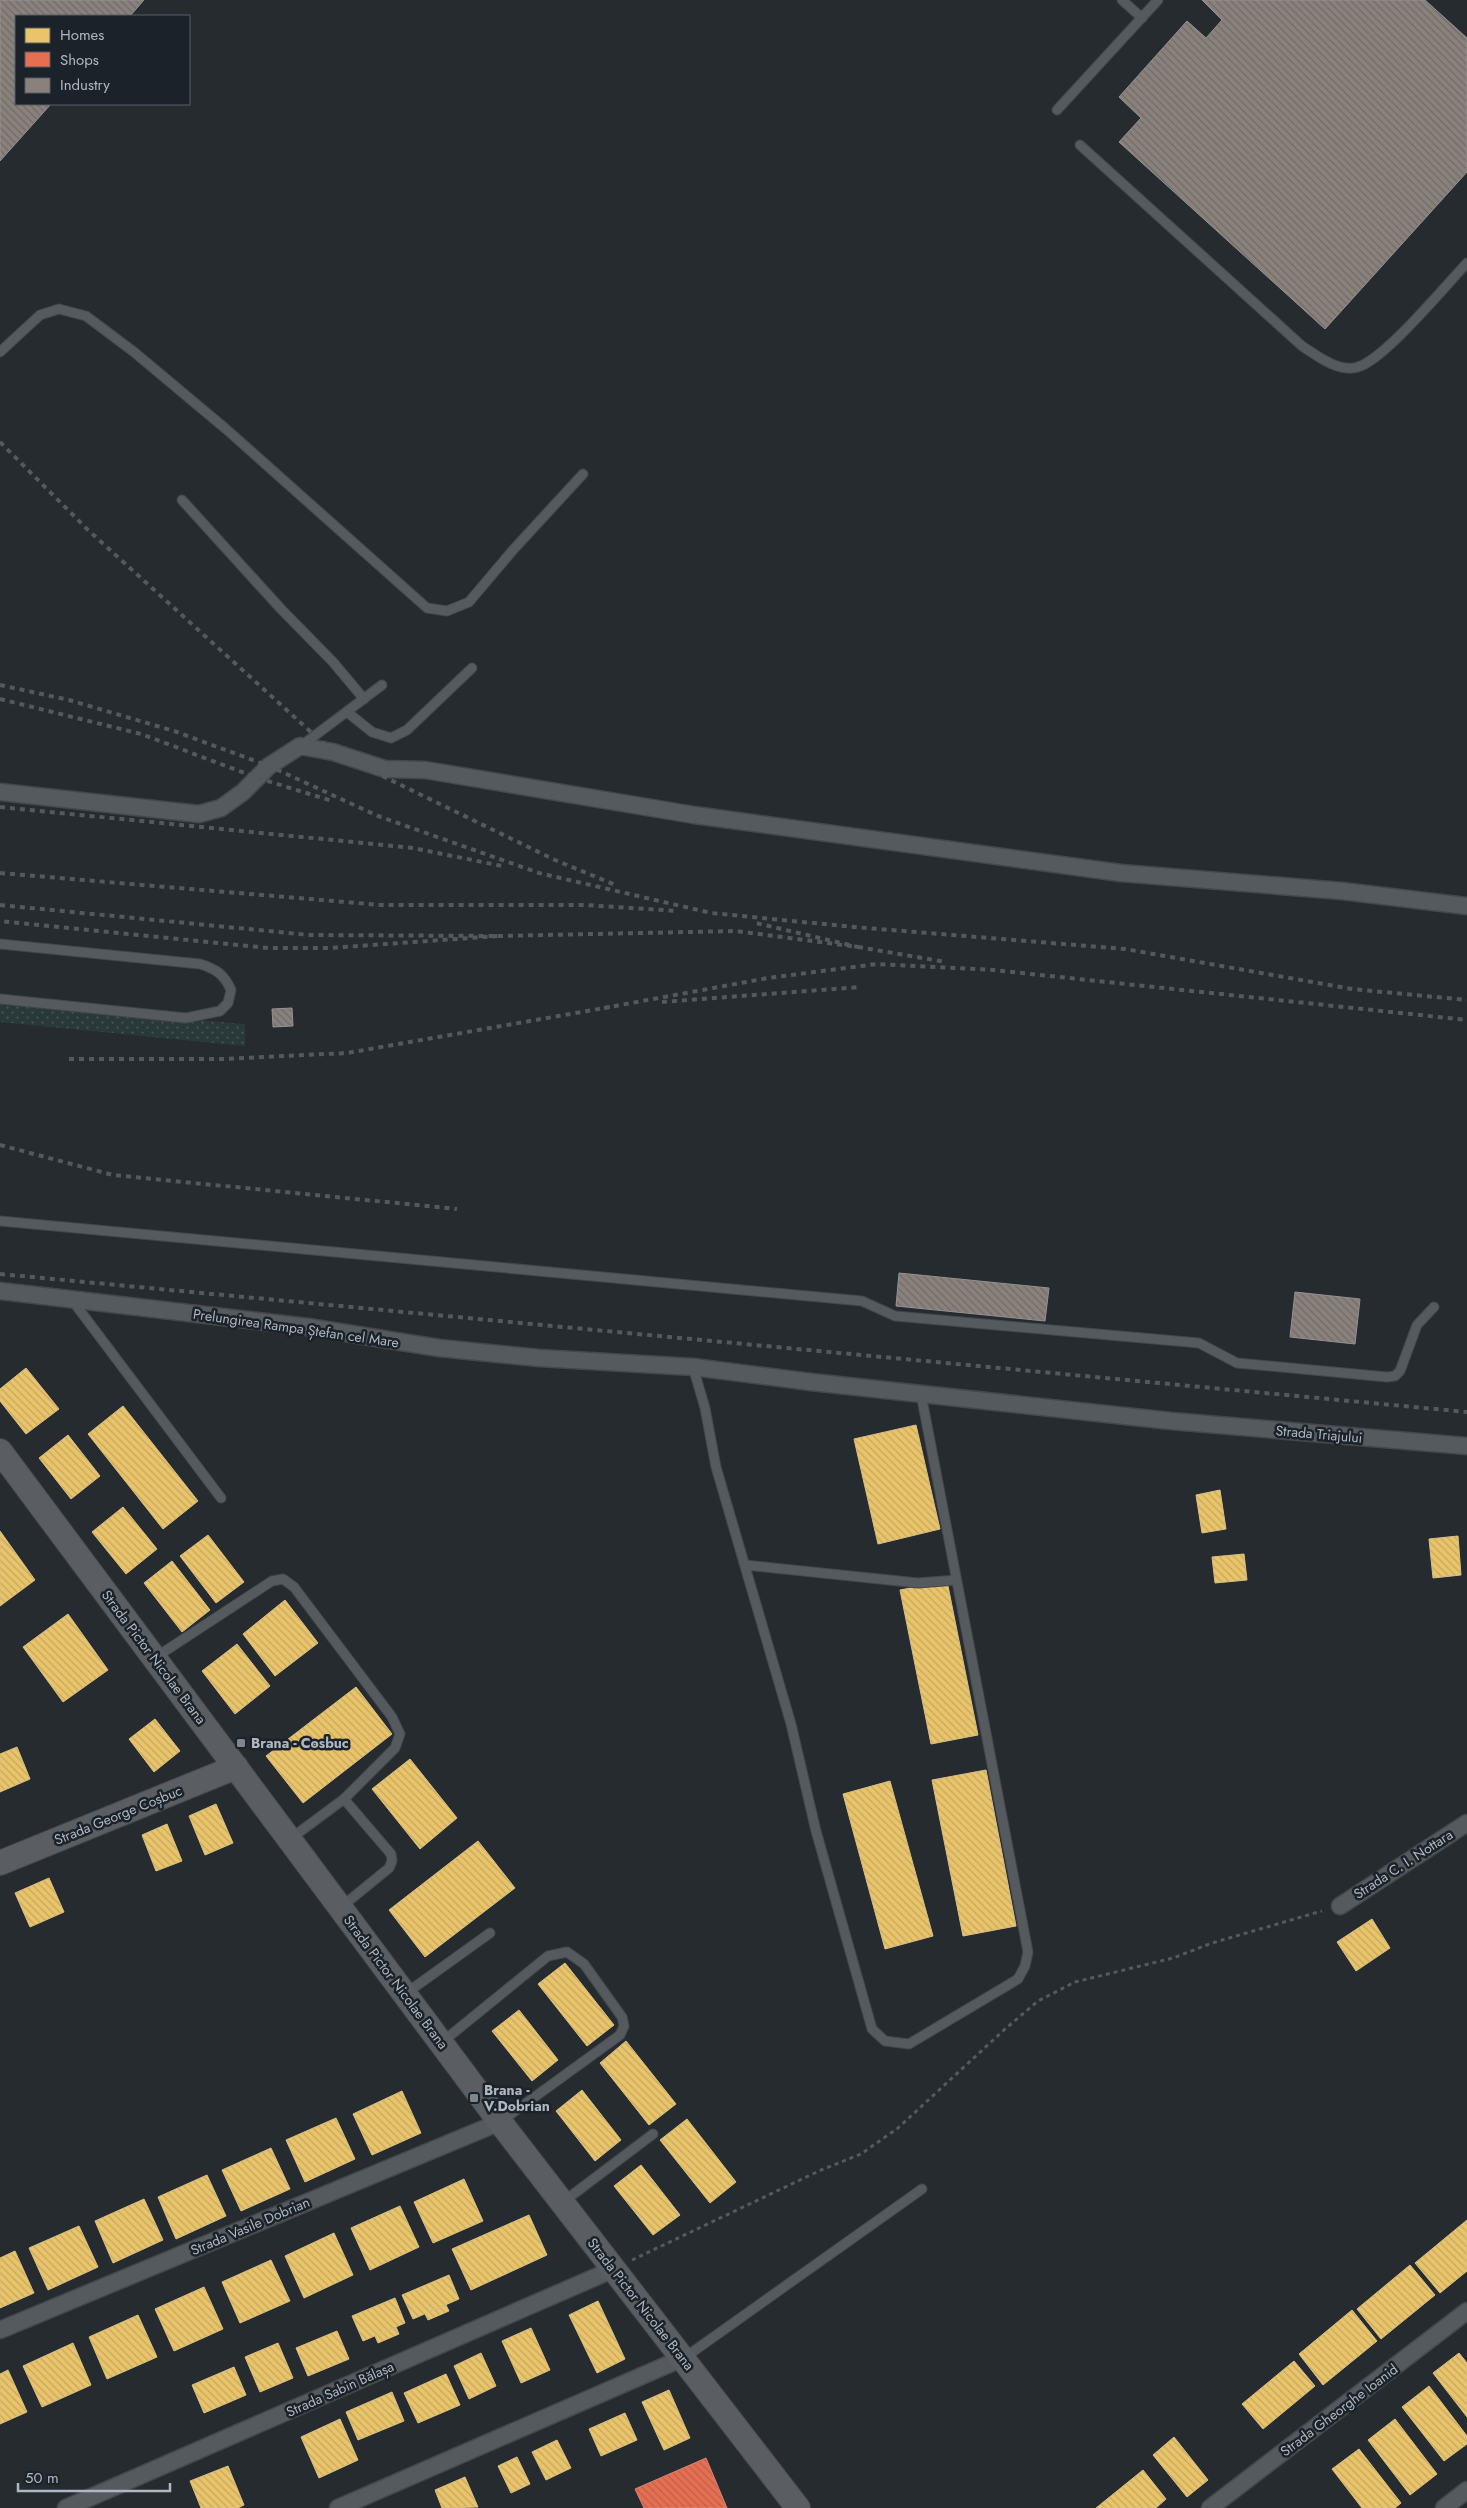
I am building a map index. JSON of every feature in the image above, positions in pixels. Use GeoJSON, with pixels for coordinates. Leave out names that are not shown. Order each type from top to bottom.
{"type":"FeatureCollection","features":[{"type":"Feature","properties":{"kind":"street"},"geometry":{"type":"LineString","coordinates":[[0,792],[176,813],[199,814],[221,808],[243,792],[269,766],[300,746],[333,752],[385,769],[425,770],[694,815],[1121,873],[1342,891],[1467,906]]}},
{"type":"Feature","properties":{"kind":"street","name":"Prelungirea Rampa Ștefan cel Mare"},"geometry":{"type":"LineString","coordinates":[[0,1291],[308,1327],[439,1348],[592,1361],[693,1366],[921,1394]]}},
{"type":"Feature","properties":{"kind":"street","name":"Strada Triajului"},"geometry":{"type":"LineString","coordinates":[[921,1394],[1171,1421],[1467,1446]]}},
{"type":"Feature","properties":{"kind":"street","name":"Strada Pictor Nicolae Brana"},"geometry":{"type":"LineString","coordinates":[[0,1451],[500,2122],[798,2508]]}},
{"type":"Feature","properties":{"kind":"street","name":"Strada George Coșbuc"},"geometry":{"type":"LineString","coordinates":[[0,1863],[236,1767]]}},
{"type":"Feature","properties":{"kind":"street","name":"Strada C. I. Nottara"},"geometry":{"type":"LineString","coordinates":[[1340,1906],[1467,1823]]}},
{"type":"Feature","properties":{"kind":"street","name":"Strada Vasile Dobrian"},"geometry":{"type":"LineString","coordinates":[[0,2330],[500,2122]]}},
{"type":"Feature","properties":{"kind":"street","name":"Strada Sabin Bălașa"},"geometry":{"type":"LineString","coordinates":[[66,2508],[614,2269]]}},
{"type":"Feature","properties":{"kind":"street","name":"Strada Gheorghe Ioanid"},"geometry":{"type":"LineString","coordinates":[[1210,2508],[1467,2311]]}},
{"type":"Feature","properties":{"kind":"street"},"geometry":{"type":"LineString","coordinates":[[338,2508],[683,2358]]}},
{"type":"Feature","properties":{"kind":"street"},"geometry":{"type":"LineString","coordinates":[[1444,2508],[1467,2490]]}},
{"type":"Feature","properties":{"kind":"lane"},"geometry":{"type":"LineString","coordinates":[[1122,0],[1142,18]]}},
{"type":"Feature","properties":{"kind":"lane"},"geometry":{"type":"LineString","coordinates":[[1057,110],[1158,0]]}},
{"type":"Feature","properties":{"kind":"lane"},"geometry":{"type":"LineString","coordinates":[[1080,146],[1302,346],[1320,359],[1341,367],[1358,368],[1376,357],[1395,340],[1467,263]]}},
{"type":"Feature","properties":{"kind":"lane"},"geometry":{"type":"LineString","coordinates":[[0,352],[40,315],[59,309],[86,316],[134,352],[226,429],[427,608],[447,611],[469,602],[513,550],[583,474]]}},
{"type":"Feature","properties":{"kind":"lane"},"geometry":{"type":"LineString","coordinates":[[182,500],[281,609],[333,662],[364,699]]}},
{"type":"Feature","properties":{"kind":"lane"},"geometry":{"type":"LineString","coordinates":[[347,712],[372,732],[391,738],[407,730],[472,668]]}},
{"type":"Feature","properties":{"kind":"lane"},"geometry":{"type":"LineString","coordinates":[[300,746],[382,685]]}},
{"type":"Feature","properties":{"kind":"lane"},"geometry":{"type":"LineString","coordinates":[[0,944],[200,964],[214,968],[226,977],[231,990],[228,1003],[220,1011],[186,1018],[0,999]]}},
{"type":"Feature","properties":{"kind":"lane"},"geometry":{"type":"LineString","coordinates":[[0,1222],[862,1302],[894,1316],[1199,1343],[1237,1364],[1387,1377],[1395,1376],[1400,1371],[1417,1325],[1434,1307]]}},
{"type":"Feature","properties":{"kind":"lane"},"geometry":{"type":"LineString","coordinates":[[72,1299],[221,1498]]}},
{"type":"Feature","properties":{"kind":"lane"},"geometry":{"type":"LineString","coordinates":[[693,1366],[705,1408],[716,1467],[791,1724],[816,1831],[872,2029],[885,2041],[909,2044],[1018,1979],[1025,1966],[1028,1952],[921,1394]]}},
{"type":"Feature","properties":{"kind":"lane"},"geometry":{"type":"LineString","coordinates":[[745,1565],[918,1583],[956,1580]]}},
{"type":"Feature","properties":{"kind":"lane"},"geometry":{"type":"LineString","coordinates":[[155,1657],[272,1581],[283,1579],[294,1587],[392,1717],[400,1734],[395,1748],[344,1799],[290,1839]]}},
{"type":"Feature","properties":{"kind":"lane"},"geometry":{"type":"LineString","coordinates":[[340,1908],[389,1868],[392,1861],[391,1854],[344,1799]]}},
{"type":"Feature","properties":{"kind":"lane"},"geometry":{"type":"LineString","coordinates":[[404,1994],[490,1934]]}},
{"type":"Feature","properties":{"kind":"lane"},"geometry":{"type":"LineString","coordinates":[[441,2043],[548,1956],[567,1952],[584,1964],[622,2017],[624,2026],[620,2035],[500,2122]]}},
{"type":"Feature","properties":{"kind":"lane"},"geometry":{"type":"LineString","coordinates":[[562,2202],[653,2134]]}},
{"type":"Feature","properties":{"kind":"lane"},"geometry":{"type":"LineString","coordinates":[[683,2358],[922,2189]]}},
{"type":"Feature","properties":{"kind":"path"},"geometry":{"type":"LineString","coordinates":[[614,2269],[805,2178],[862,2154],[898,2128],[1038,2001],[1075,1982],[1173,1958],[1212,1943],[1340,1906]]}},
{"type":"Feature","properties":{"kind":"shaded area"},"geometry":{"type":"Polygon","coordinates":[[[0,1004],[245,1024],[245,1046],[0,1022],[0,1004]]]}},
{"type":"Feature","properties":{"kind":"building: Homes"},"geometry":{"type":"Polygon","coordinates":[[[26,1368],[59,1409],[26,1434],[0,1401],[0,1389],[26,1368]]]}},
{"type":"Feature","properties":{"kind":"building: Homes"},"geometry":{"type":"Polygon","coordinates":[[[123,1406],[198,1501],[163,1529],[88,1434],[123,1406]]]}},
{"type":"Feature","properties":{"kind":"building: Homes"},"geometry":{"type":"Polygon","coordinates":[[[916,1425],[940,1529],[878,1544],[854,1439],[916,1425]]]}},
{"type":"Feature","properties":{"kind":"building: Homes"},"geometry":{"type":"Polygon","coordinates":[[[68,1435],[100,1476],[71,1499],[39,1458],[68,1435]]]}},
{"type":"Feature","properties":{"kind":"building: Homes"},"geometry":{"type":"Polygon","coordinates":[[[1220,1490],[1226,1529],[1202,1533],[1196,1495],[1220,1490]]]}},
{"type":"Feature","properties":{"kind":"building: Homes"},"geometry":{"type":"Polygon","coordinates":[[[123,1507],[157,1549],[126,1574],[92,1532],[123,1507]]]}},
{"type":"Feature","properties":{"kind":"building: Homes"},"geometry":{"type":"Polygon","coordinates":[[[0,1531],[35,1580],[0,1606],[0,1531]]]}},
{"type":"Feature","properties":{"kind":"building: Homes"},"geometry":{"type":"Polygon","coordinates":[[[208,1535],[244,1582],[216,1603],[180,1556],[208,1535]]]}},
{"type":"Feature","properties":{"kind":"building: Homes"},"geometry":{"type":"Polygon","coordinates":[[[1458,1536],[1461,1575],[1433,1578],[1429,1539],[1458,1536]]]}},
{"type":"Feature","properties":{"kind":"building: Homes"},"geometry":{"type":"Polygon","coordinates":[[[1244,1554],[1247,1580],[1215,1583],[1212,1557],[1244,1554]]]}},
{"type":"Feature","properties":{"kind":"building: Homes"},"geometry":{"type":"Polygon","coordinates":[[[172,1561],[210,1610],[182,1632],[144,1583],[172,1561]]]}},
{"type":"Feature","properties":{"kind":"building: Homes"},"geometry":{"type":"Polygon","coordinates":[[[947,1581],[978,1735],[931,1744],[900,1590],[947,1581]]]}},
{"type":"Feature","properties":{"kind":"building: Homes"},"geometry":{"type":"Polygon","coordinates":[[[285,1600],[318,1643],[275,1676],[243,1634],[285,1600]]]}},
{"type":"Feature","properties":{"kind":"building: Homes"},"geometry":{"type":"Polygon","coordinates":[[[68,1614],[108,1670],[63,1702],[23,1647],[68,1614]]]}},
{"type":"Feature","properties":{"kind":"building: Homes"},"geometry":{"type":"Polygon","coordinates":[[[237,1644],[270,1686],[235,1714],[202,1671],[237,1644]]]}},
{"type":"Feature","properties":{"kind":"building: Homes"},"geometry":{"type":"Polygon","coordinates":[[[356,1687],[392,1734],[303,1803],[266,1756],[356,1687]]]}},
{"type":"Feature","properties":{"kind":"building: Homes"},"geometry":{"type":"Polygon","coordinates":[[[155,1719],[180,1751],[154,1772],[129,1739],[155,1719]]]}},
{"type":"Feature","properties":{"kind":"building: Homes"},"geometry":{"type":"Polygon","coordinates":[[[17,1747],[30,1779],[0,1792],[0,1754],[17,1747]]]}},
{"type":"Feature","properties":{"kind":"building: Homes"},"geometry":{"type":"Polygon","coordinates":[[[410,1759],[457,1818],[420,1849],[372,1789],[410,1759]]]}},
{"type":"Feature","properties":{"kind":"building: Homes"},"geometry":{"type":"Polygon","coordinates":[[[986,1770],[1016,1926],[963,1936],[932,1780],[986,1770]]]}},
{"type":"Feature","properties":{"kind":"building: Homes"},"geometry":{"type":"Polygon","coordinates":[[[890,1781],[933,1936],[885,1949],[843,1794],[890,1781]]]}},
{"type":"Feature","properties":{"kind":"building: Homes"},"geometry":{"type":"Polygon","coordinates":[[[216,1804],[233,1843],[205,1855],[189,1816],[216,1804]]]}},
{"type":"Feature","properties":{"kind":"building: Homes"},"geometry":{"type":"Polygon","coordinates":[[[167,1824],[182,1861],[156,1871],[142,1835],[167,1824]]]}},
{"type":"Feature","properties":{"kind":"building: Homes"},"geometry":{"type":"Polygon","coordinates":[[[478,1841],[515,1888],[425,1957],[389,1910],[478,1841]]]}},
{"type":"Feature","properties":{"kind":"building: Homes"},"geometry":{"type":"Polygon","coordinates":[[[49,1878],[64,1912],[30,1927],[15,1893],[49,1878]]]}},
{"type":"Feature","properties":{"kind":"building: Homes"},"geometry":{"type":"Polygon","coordinates":[[[1372,1919],[1390,1948],[1356,1971],[1337,1942],[1372,1919]]]}},
{"type":"Feature","properties":{"kind":"building: Homes"},"geometry":{"type":"Polygon","coordinates":[[[565,1963],[614,2025],[587,2046],[538,1984],[565,1963]]]}},
{"type":"Feature","properties":{"kind":"building: Homes"},"geometry":{"type":"Polygon","coordinates":[[[519,2010],[558,2060],[532,2081],[492,2031],[519,2010]]]}},
{"type":"Feature","properties":{"kind":"building: Homes"},"geometry":{"type":"Polygon","coordinates":[[[626,2041],[676,2104],[649,2125],[600,2063],[626,2041]]]}},
{"type":"Feature","properties":{"kind":"building: Homes"},"geometry":{"type":"Polygon","coordinates":[[[582,2090],[621,2140],[595,2161],[556,2111],[582,2090]]]}},
{"type":"Feature","properties":{"kind":"building: Homes"},"geometry":{"type":"Polygon","coordinates":[[[402,2091],[421,2133],[372,2155],[353,2114],[402,2091]]]}},
{"type":"Feature","properties":{"kind":"building: Homes"},"geometry":{"type":"Polygon","coordinates":[[[336,2118],[355,2159],[305,2182],[286,2140],[336,2118]]]}},
{"type":"Feature","properties":{"kind":"building: Homes"},"geometry":{"type":"Polygon","coordinates":[[[687,2119],[736,2182],[710,2203],[660,2140],[687,2119]]]}},
{"type":"Feature","properties":{"kind":"building: Homes"},"geometry":{"type":"Polygon","coordinates":[[[271,2148],[290,2189],[241,2211],[222,2170],[271,2148]]]}},
{"type":"Feature","properties":{"kind":"building: Homes"},"geometry":{"type":"Polygon","coordinates":[[[641,2165],[680,2215],[653,2235],[614,2186],[641,2165]]]}},
{"type":"Feature","properties":{"kind":"building: Homes"},"geometry":{"type":"Polygon","coordinates":[[[207,2175],[226,2216],[176,2239],[158,2197],[207,2175]]]}},
{"type":"Feature","properties":{"kind":"building: Homes"},"geometry":{"type":"Polygon","coordinates":[[[464,2179],[483,2221],[433,2243],[414,2202],[464,2179]]]}},
{"type":"Feature","properties":{"kind":"building: Homes"},"geometry":{"type":"Polygon","coordinates":[[[144,2199],[163,2240],[113,2263],[95,2221],[144,2199]]]}},
{"type":"Feature","properties":{"kind":"building: Homes"},"geometry":{"type":"Polygon","coordinates":[[[400,2206],[419,2247],[370,2270],[351,2228],[400,2206]]]}},
{"type":"Feature","properties":{"kind":"building: Homes"},"geometry":{"type":"Polygon","coordinates":[[[529,2215],[547,2255],[471,2290],[452,2249],[529,2215]]]}},
{"type":"Feature","properties":{"kind":"building: Homes"},"geometry":{"type":"Polygon","coordinates":[[[1467,2220],[1467,2271],[1440,2293],[1415,2263],[1467,2220]]]}},
{"type":"Feature","properties":{"kind":"building: Homes"},"geometry":{"type":"Polygon","coordinates":[[[79,2226],[98,2267],[48,2290],[29,2248],[79,2226]]]}},
{"type":"Feature","properties":{"kind":"building: Homes"},"geometry":{"type":"Polygon","coordinates":[[[334,2233],[353,2275],[304,2298],[285,2256],[334,2233]]]}},
{"type":"Feature","properties":{"kind":"building: Homes"},"geometry":{"type":"Polygon","coordinates":[[[15,2251],[34,2293],[0,2308],[0,2258],[15,2251]]]}},
{"type":"Feature","properties":{"kind":"building: Homes"},"geometry":{"type":"Polygon","coordinates":[[[271,2260],[290,2301],[240,2323],[222,2282],[271,2260]]]}},
{"type":"Feature","properties":{"kind":"building: Homes"},"geometry":{"type":"Polygon","coordinates":[[[1410,2265],[1435,2295],[1381,2339],[1357,2309],[1410,2265]]]}},
{"type":"Feature","properties":{"kind":"building: Homes"},"geometry":{"type":"Polygon","coordinates":[[[449,2275],[459,2299],[413,2319],[402,2295],[449,2275]]]}},
{"type":"Feature","properties":{"kind":"building: Homes"},"geometry":{"type":"Polygon","coordinates":[[[204,2287],[223,2329],[174,2351],[155,2309],[204,2287]]]}},
{"type":"Feature","properties":{"kind":"building: Homes"},"geometry":{"type":"Polygon","coordinates":[[[395,2298],[405,2323],[363,2341],[352,2316],[395,2298]]]}},
{"type":"Feature","properties":{"kind":"building: Homes"},"geometry":{"type":"Polygon","coordinates":[[[598,2301],[625,2359],[597,2373],[569,2315],[598,2301]]]}},
{"type":"Feature","properties":{"kind":"building: Homes"},"geometry":{"type":"Polygon","coordinates":[[[446,2305],[449,2311],[428,2320],[425,2314],[446,2305]]]}},
{"type":"Feature","properties":{"kind":"building: Homes"},"geometry":{"type":"Polygon","coordinates":[[[1352,2310],[1377,2341],[1323,2385],[1299,2354],[1352,2310]]]}},
{"type":"Feature","properties":{"kind":"building: Homes"},"geometry":{"type":"Polygon","coordinates":[[[138,2315],[157,2357],[107,2379],[89,2337],[138,2315]]]}},
{"type":"Feature","properties":{"kind":"building: Homes"},"geometry":{"type":"Polygon","coordinates":[[[396,2327],[399,2334],[378,2343],[375,2336],[396,2327]]]}},
{"type":"Feature","properties":{"kind":"building: Homes"},"geometry":{"type":"Polygon","coordinates":[[[531,2328],[550,2370],[521,2383],[502,2341],[531,2328]]]}},
{"type":"Feature","properties":{"kind":"building: Homes"},"geometry":{"type":"Polygon","coordinates":[[[337,2331],[349,2359],[308,2376],[296,2348],[337,2331]]]}},
{"type":"Feature","properties":{"kind":"building: Homes"},"geometry":{"type":"Polygon","coordinates":[[[73,2343],[91,2385],[42,2407],[23,2366],[73,2343]]]}},
{"type":"Feature","properties":{"kind":"building: Homes"},"geometry":{"type":"Polygon","coordinates":[[[278,2343],[293,2378],[260,2392],[245,2357],[278,2343]]]}},
{"type":"Feature","properties":{"kind":"building: Homes"},"geometry":{"type":"Polygon","coordinates":[[[481,2353],[496,2386],[469,2399],[454,2366],[481,2353]]]}},
{"type":"Feature","properties":{"kind":"building: Homes"},"geometry":{"type":"Polygon","coordinates":[[[1459,2353],[1467,2363],[1467,2417],[1433,2373],[1459,2353]]]}},
{"type":"Feature","properties":{"kind":"building: Homes"},"geometry":{"type":"Polygon","coordinates":[[[1294,2361],[1315,2386],[1263,2429],[1242,2404],[1294,2361]]]}},
{"type":"Feature","properties":{"kind":"building: Homes"},"geometry":{"type":"Polygon","coordinates":[[[234,2367],[246,2395],[204,2413],[192,2385],[234,2367]]]}},
{"type":"Feature","properties":{"kind":"building: Homes"},"geometry":{"type":"Polygon","coordinates":[[[8,2370],[27,2412],[0,2424],[0,2374],[8,2370]]]}},
{"type":"Feature","properties":{"kind":"building: Homes"},"geometry":{"type":"Polygon","coordinates":[[[446,2374],[460,2405],[418,2423],[404,2393],[446,2374]]]}},
{"type":"Feature","properties":{"kind":"building: Homes"},"geometry":{"type":"Polygon","coordinates":[[[1429,2386],[1467,2436],[1467,2444],[1444,2461],[1402,2407],[1429,2386]]]}},
{"type":"Feature","properties":{"kind":"building: Homes"},"geometry":{"type":"Polygon","coordinates":[[[669,2390],[690,2438],[664,2450],[642,2402],[669,2390]]]}},
{"type":"Feature","properties":{"kind":"building: Homes"},"geometry":{"type":"Polygon","coordinates":[[[392,2392],[404,2421],[358,2440],[346,2412],[392,2392]]]}},
{"type":"Feature","properties":{"kind":"building: Homes"},"geometry":{"type":"Polygon","coordinates":[[[625,2413],[637,2440],[601,2456],[589,2429],[625,2413]]]}},
{"type":"Feature","properties":{"kind":"building: Homes"},"geometry":{"type":"Polygon","coordinates":[[[340,2419],[358,2460],[319,2478],[301,2437],[340,2419]]]}},
{"type":"Feature","properties":{"kind":"building: Homes"},"geometry":{"type":"Polygon","coordinates":[[[1395,2419],[1437,2474],[1410,2495],[1368,2440],[1395,2419]]]}},
{"type":"Feature","properties":{"kind":"building: Homes"},"geometry":{"type":"Polygon","coordinates":[[[1174,2437],[1208,2480],[1187,2497],[1153,2455],[1174,2437]]]}},
{"type":"Feature","properties":{"kind":"building: Homes"},"geometry":{"type":"Polygon","coordinates":[[[557,2440],[571,2468],[546,2480],[532,2452],[557,2440]]]}},
{"type":"Feature","properties":{"kind":"building: Homes"},"geometry":{"type":"Polygon","coordinates":[[[1359,2449],[1401,2503],[1395,2508],[1362,2508],[1332,2469],[1359,2449]]]}},
{"type":"Feature","properties":{"kind":"building: Homes"},"geometry":{"type":"Polygon","coordinates":[[[517,2457],[530,2484],[511,2493],[498,2466],[517,2457]]]}},
{"type":"Feature","properties":{"kind":"building: Homes"},"geometry":{"type":"Polygon","coordinates":[[[228,2466],[244,2505],[238,2508],[201,2508],[190,2481],[228,2466]]]}},
{"type":"Feature","properties":{"kind":"building: Homes"},"geometry":{"type":"Polygon","coordinates":[[[1143,2470],[1166,2499],[1156,2508],[1096,2508],[1143,2470]]]}},
{"type":"Feature","properties":{"kind":"building: Homes"},"geometry":{"type":"Polygon","coordinates":[[[465,2477],[478,2507],[442,2508],[435,2490],[465,2477]]]}},
{"type":"Feature","properties":{"kind":"building: Shops"},"geometry":{"type":"Polygon","coordinates":[[[706,2458],[727,2508],[644,2508],[635,2489],[706,2458]]]}},
{"type":"Feature","properties":{"kind":"building: Industry"},"geometry":{"type":"Polygon","coordinates":[[[0,0],[144,0],[131,15],[15,15],[15,105],[50,105],[0,161],[0,0]]]}},
{"type":"Feature","properties":{"kind":"building: Industry"},"geometry":{"type":"Polygon","coordinates":[[[1202,0],[1425,0],[1467,38],[1467,172],[1325,329],[1119,142],[1141,118],[1119,97],[1187,21],[1206,38],[1222,20],[1202,0]]]}},
{"type":"Feature","properties":{"kind":"building: Industry"},"geometry":{"type":"Polygon","coordinates":[[[292,1008],[293,1026],[273,1027],[272,1009],[292,1008]]]}},
{"type":"Feature","properties":{"kind":"building: Industry"},"geometry":{"type":"Polygon","coordinates":[[[899,1273],[1049,1288],[1045,1321],[896,1306],[899,1273]]]}},
{"type":"Feature","properties":{"kind":"building: Industry"},"geometry":{"type":"Polygon","coordinates":[[[1295,1292],[1360,1299],[1355,1344],[1290,1337],[1295,1292]]]}},
{"type":"Feature","properties":{"kind":"railway"},"geometry":{"type":"LineString","coordinates":[[0,442],[88,530],[333,752],[555,860],[618,886]]}},
{"type":"Feature","properties":{"kind":"railway"},"geometry":{"type":"LineString","coordinates":[[0,685],[69,700],[174,731],[269,766],[378,816],[539,873],[711,913],[854,927],[1125,949],[1352,989],[1467,1000]]}},
{"type":"Feature","properties":{"kind":"railway"},"geometry":{"type":"LineString","coordinates":[[0,699],[141,734],[258,778],[332,801]]}},
{"type":"Feature","properties":{"kind":"railway"},"geometry":{"type":"LineString","coordinates":[[0,807],[413,848],[502,866]]}},
{"type":"Feature","properties":{"kind":"railway"},"geometry":{"type":"LineString","coordinates":[[0,873],[381,905],[585,905],[678,911]]}},
{"type":"Feature","properties":{"kind":"railway"},"geometry":{"type":"LineString","coordinates":[[0,905],[310,935],[498,936],[330,948],[269,948],[0,921]]}},
{"type":"Feature","properties":{"kind":"railway"},"geometry":{"type":"LineString","coordinates":[[498,936],[736,931],[858,947],[756,923]]}},
{"type":"Feature","properties":{"kind":"railway"},"geometry":{"type":"LineString","coordinates":[[858,947],[946,962]]}},
{"type":"Feature","properties":{"kind":"railway"},"geometry":{"type":"LineString","coordinates":[[604,1008],[768,978],[877,964],[993,970],[1467,1020]]}},
{"type":"Feature","properties":{"kind":"railway"},"geometry":{"type":"LineString","coordinates":[[662,1002],[861,987]]}},
{"type":"Feature","properties":{"kind":"railway"},"geometry":{"type":"LineString","coordinates":[[69,1059],[223,1059],[347,1053],[610,1007]]}},
{"type":"Feature","properties":{"kind":"railway"},"geometry":{"type":"LineString","coordinates":[[0,1145],[113,1175],[457,1209]]}},
{"type":"Feature","properties":{"kind":"railway"},"geometry":{"type":"LineString","coordinates":[[0,1274],[1467,1412]]}},
{"type":"Feature","properties":{"kind":"place","name":"Brana - Cosbuc"},"geometry":{"type":"Point","coordinates":[241,1743]}},
{"type":"Feature","properties":{"kind":"place","name":"Brana - V.Dobrian"},"geometry":{"type":"Point","coordinates":[474,2098]}}]}
